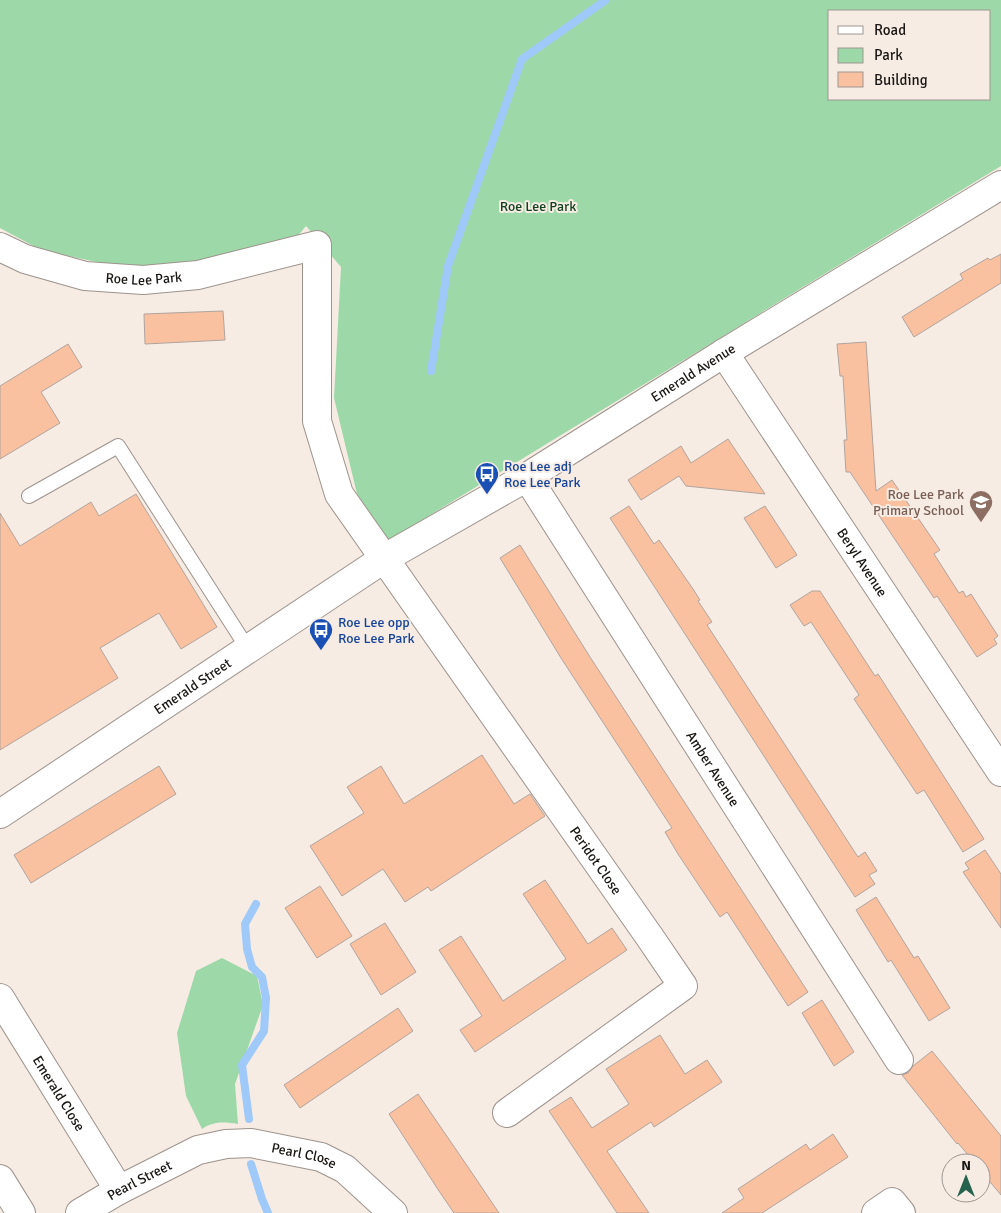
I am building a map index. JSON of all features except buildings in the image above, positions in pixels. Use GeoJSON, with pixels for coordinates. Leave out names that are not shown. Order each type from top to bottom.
{"type":"FeatureCollection","features":[{"type":"Feature","properties":{"kind":"street","name":"Emerald Avenue"},"geometry":{"type":"LineString","coordinates":[[385,558],[527,477],[724,353],[1001,185]]}},
{"type":"Feature","properties":{"kind":"street","name":"Roe Lee Park"},"geometry":{"type":"LineString","coordinates":[[0,247],[25,259],[85,276],[143,280],[198,275],[317,245],[317,421],[339,494],[385,558]]}},
{"type":"Feature","properties":{"kind":"street","name":"Beryl Avenue"},"geometry":{"type":"LineString","coordinates":[[724,353],[1001,772]]}},
{"type":"Feature","properties":{"kind":"street","name":"Amber Avenue"},"geometry":{"type":"LineString","coordinates":[[527,477],[899,1060]]}},
{"type":"Feature","properties":{"kind":"street","name":"Emerald Street"},"geometry":{"type":"LineString","coordinates":[[0,814],[385,558]]}},
{"type":"Feature","properties":{"kind":"street","name":"Peridot Close"},"geometry":{"type":"LineString","coordinates":[[385,558],[683,986],[507,1113]]}},
{"type":"Feature","properties":{"kind":"street","name":"Emerald Close"},"geometry":{"type":"LineString","coordinates":[[0,998],[119,1190]]}},
{"type":"Feature","properties":{"kind":"street","name":"Pearl Close"},"geometry":{"type":"LineString","coordinates":[[198,1150],[226,1144],[251,1143],[321,1157],[345,1169],[393,1213]]}},
{"type":"Feature","properties":{"kind":"street","name":"Pearl Street"},"geometry":{"type":"LineString","coordinates":[[80,1213],[119,1190],[198,1150]]}},
{"type":"Feature","properties":{"kind":"street"},"geometry":{"type":"LineString","coordinates":[[0,1179],[21,1213]]}},
{"type":"Feature","properties":{"kind":"street"},"geometry":{"type":"LineString","coordinates":[[876,1213],[892,1202],[901,1213]]}},
{"type":"Feature","properties":{"kind":"lane"},"geometry":{"type":"LineString","coordinates":[[28,496],[118,446],[248,649]]}},
{"type":"Feature","properties":{"kind":"green space","name":"Roe Lee Park"},"geometry":{"type":"Polygon","coordinates":[[[0,0],[1001,0],[1001,166],[386,542],[357,494],[334,398],[341,267],[306,226],[291,244],[176,271],[110,265],[41,250],[0,228],[0,0]]]}},
{"type":"Feature","properties":{"kind":"green space"},"geometry":{"type":"Polygon","coordinates":[[[222,958],[257,976],[263,1005],[235,1084],[238,1124],[219,1123],[202,1129],[186,1096],[177,1033],[196,971],[222,958]]]}},
{"type":"Feature","properties":{"kind":"waterway"},"geometry":{"type":"LineString","coordinates":[[431,371],[448,266],[522,59],[606,0]]}},
{"type":"Feature","properties":{"kind":"waterway"},"geometry":{"type":"LineString","coordinates":[[249,1119],[242,1065],[264,1031],[266,998],[262,977],[252,967],[247,949],[245,924],[256,904]]}},
{"type":"Feature","properties":{"kind":"waterway"},"geometry":{"type":"LineString","coordinates":[[251,1164],[268,1213]]}},
{"type":"Feature","properties":{"kind":"place","name":"Roe Lee adj Roe Lee Park"},"geometry":{"type":"Point","coordinates":[487,495]}},
{"type":"Feature","properties":{"kind":"place","name":"Roe Lee Park Primary School"},"geometry":{"type":"Point","coordinates":[981,523]}},
{"type":"Feature","properties":{"kind":"place","name":"Roe Lee opp Roe Lee Park"},"geometry":{"type":"Point","coordinates":[321,651]}}]}
